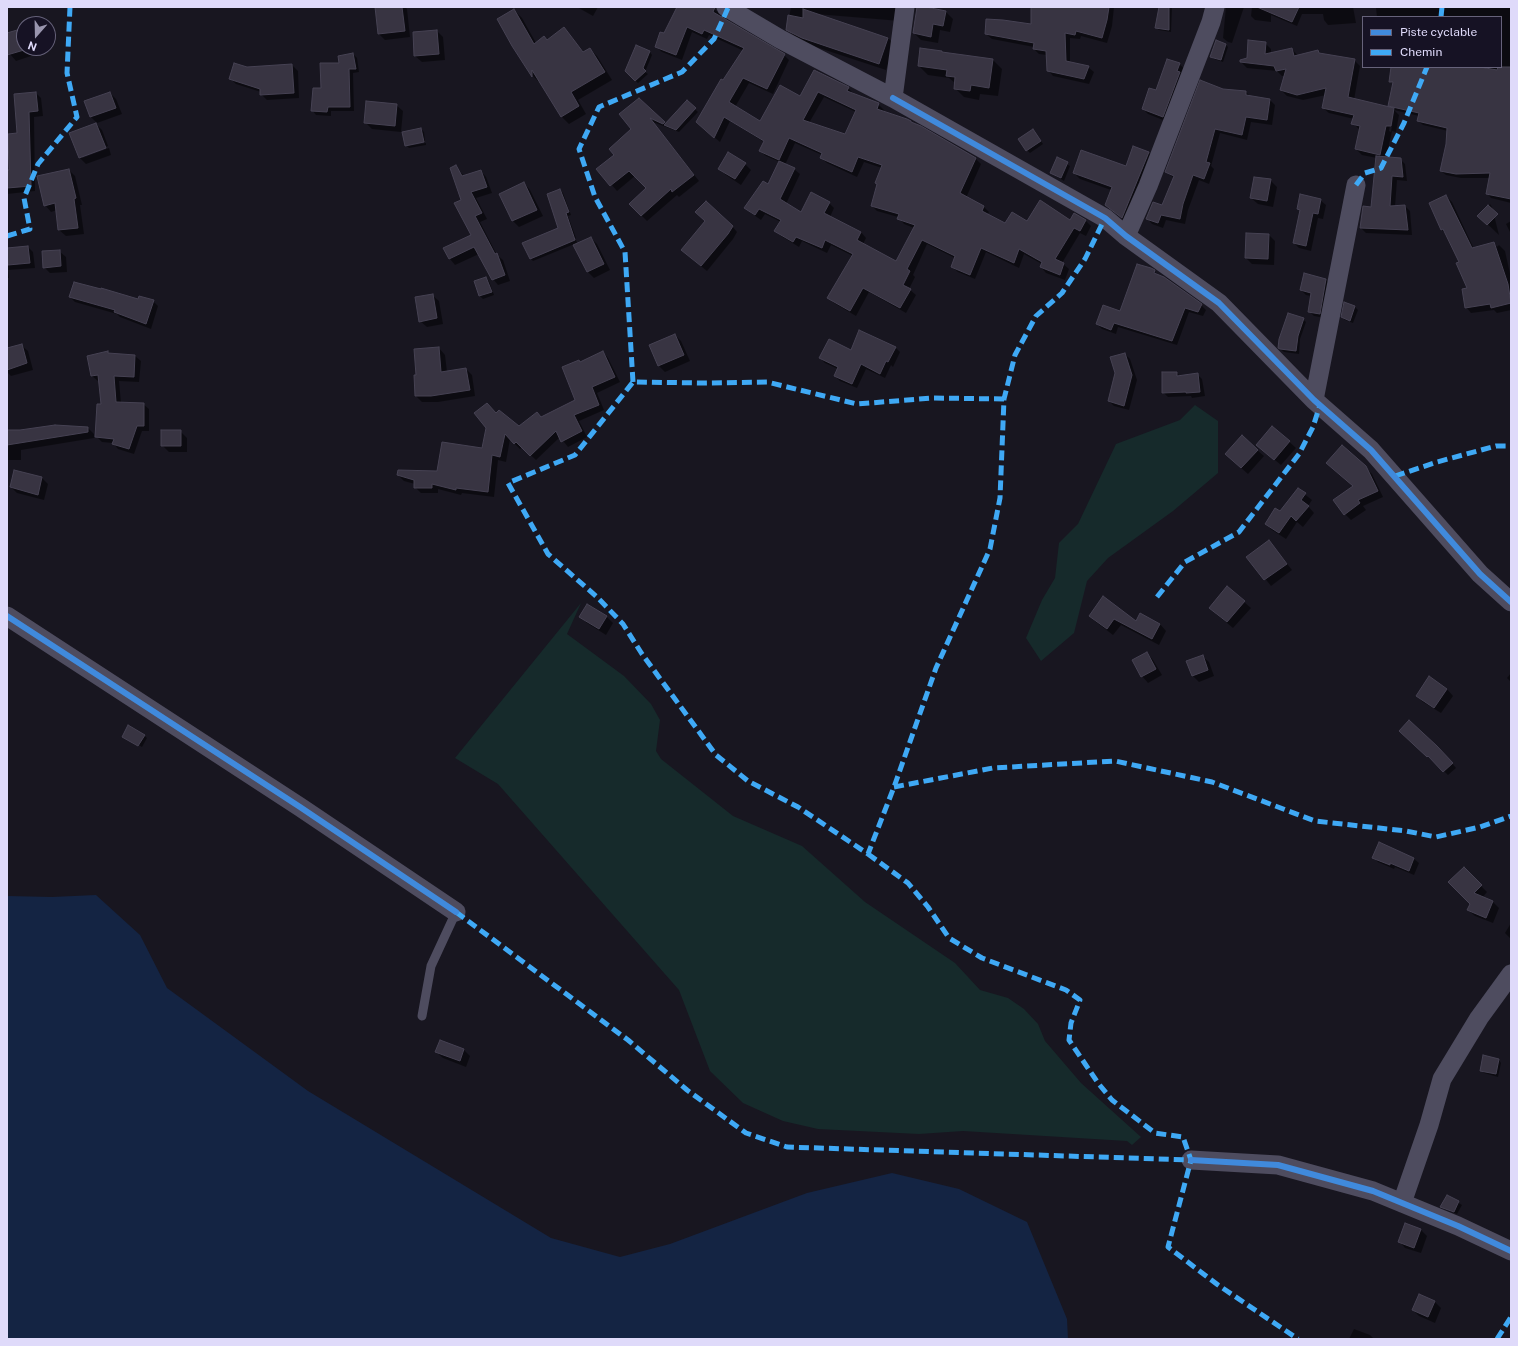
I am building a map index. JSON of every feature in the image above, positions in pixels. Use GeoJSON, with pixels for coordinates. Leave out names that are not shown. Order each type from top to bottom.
{"type":"FeatureCollection","features":[{"type":"Feature","properties":{"kind":"street"},"geometry":{"type":"LineString","coordinates":[[726,7],[780,39],[893,98],[998,156],[1105,218],[1126,236],[1220,303],[1314,400],[1371,450],[1480,574],[1511,602]]}},
{"type":"Feature","properties":{"kind":"street"},"geometry":{"type":"LineString","coordinates":[[893,98],[905,7]]}},
{"type":"Feature","properties":{"kind":"street"},"geometry":{"type":"LineString","coordinates":[[1126,236],[1148,186],[1211,22],[1214,7]]}},
{"type":"Feature","properties":{"kind":"street"},"geometry":{"type":"LineString","coordinates":[[1314,400],[1356,185]]}},
{"type":"Feature","properties":{"kind":"street"},"geometry":{"type":"LineString","coordinates":[[7,616],[300,807],[456,912]]}},
{"type":"Feature","properties":{"kind":"street"},"geometry":{"type":"LineString","coordinates":[[1402,1203],[1429,1125],[1442,1079],[1479,1018],[1511,974]]}},
{"type":"Feature","properties":{"kind":"street"},"geometry":{"type":"LineString","coordinates":[[1191,1160],[1278,1165],[1373,1190],[1458,1226],[1511,1251]]}},
{"type":"Feature","properties":{"kind":"lane"},"geometry":{"type":"LineString","coordinates":[[422,1016],[431,966],[456,912]]}},
{"type":"Feature","properties":{"kind":"green space"},"geometry":{"type":"Polygon","coordinates":[[[1195,405],[1218,421],[1218,473],[1173,511],[1108,558],[1087,581],[1074,633],[1041,661],[1026,638],[1042,600],[1055,578],[1059,543],[1078,524],[1116,444],[1180,420],[1195,405]]]}},
{"type":"Feature","properties":{"kind":"green space"},"geometry":{"type":"Polygon","coordinates":[[[581,603],[567,634],[624,676],[651,704],[660,720],[656,751],[661,759],[733,816],[802,846],[865,902],[955,963],[980,990],[1008,998],[1024,1009],[1038,1024],[1045,1041],[1081,1083],[1141,1137],[1132,1145],[1127,1141],[963,1131],[919,1134],[818,1129],[783,1121],[743,1103],[710,1071],[679,990],[498,784],[455,758],[581,603]]]}},
{"type":"Feature","properties":{"kind":"water"},"geometry":{"type":"Polygon","coordinates":[[[96,895],[140,935],[167,988],[308,1091],[551,1238],[620,1257],[670,1244],[807,1193],[892,1173],[959,1189],[1027,1222],[1067,1319],[1068,1339],[7,1339],[7,896],[52,897],[96,895]]]}},
{"type":"Feature","properties":{"kind":"building"},"geometry":{"type":"Polygon","coordinates":[[[375,7],[402,7],[405,31],[378,34],[375,7]]]}},
{"type":"Feature","properties":{"kind":"building"},"geometry":{"type":"Polygon","coordinates":[[[677,7],[715,7],[713,12],[785,54],[767,89],[743,78],[729,102],[760,121],[780,85],[800,96],[814,70],[849,87],[847,91],[879,103],[877,109],[907,119],[976,158],[960,193],[984,206],[982,211],[1005,223],[1012,212],[1027,221],[1040,200],[1070,220],[1074,213],[1086,220],[1080,231],[1074,228],[1055,259],[1064,263],[1060,275],[1040,267],[1042,262],[1019,249],[1014,263],[981,248],[970,275],[951,267],[955,256],[922,240],[907,269],[910,271],[903,285],[911,289],[900,308],[863,288],[850,311],[827,298],[853,254],[825,240],[822,248],[796,237],[793,242],[774,231],[781,220],[759,209],[755,215],[744,208],[763,181],[768,184],[779,161],[795,168],[780,199],[801,212],[811,192],[830,202],[824,213],[861,232],[857,240],[896,261],[915,225],[897,219],[899,214],[871,206],[877,184],[875,183],[882,165],[858,157],[852,172],[820,158],[822,153],[789,138],[779,160],[759,151],[764,141],[724,117],[714,138],[696,122],[721,79],[723,80],[744,48],[704,30],[702,34],[687,27],[676,55],[655,47],[660,32],[664,33],[677,7]],[[818,92],[803,120],[845,134],[856,110],[818,92]]]}},
{"type":"Feature","properties":{"kind":"building"},"geometry":{"type":"Polygon","coordinates":[[[917,7],[926,7],[946,11],[943,26],[933,24],[931,37],[913,33],[917,7]]]}},
{"type":"Feature","properties":{"kind":"building"},"geometry":{"type":"Polygon","coordinates":[[[1031,7],[1109,7],[1102,38],[1076,31],[1075,35],[1065,33],[1066,61],[1089,66],[1084,79],[1047,71],[1046,51],[1033,49],[1034,43],[985,34],[986,19],[1031,24],[1031,7]]]}},
{"type":"Feature","properties":{"kind":"building"},"geometry":{"type":"Polygon","coordinates":[[[1159,7],[1169,7],[1169,30],[1155,28],[1159,7]]]}},
{"type":"Feature","properties":{"kind":"building"},"geometry":{"type":"Polygon","coordinates":[[[1257,7],[1299,7],[1292,22],[1257,7]]]}},
{"type":"Feature","properties":{"kind":"building"},"geometry":{"type":"Polygon","coordinates":[[[514,9],[534,44],[544,36],[547,40],[564,27],[583,52],[590,48],[605,72],[571,92],[579,106],[561,117],[532,70],[532,77],[497,19],[514,9]]]}},
{"type":"Feature","properties":{"kind":"building"},"geometry":{"type":"Polygon","coordinates":[[[803,9],[888,38],[879,64],[802,38],[786,30],[788,15],[803,18],[803,9]]]}},
{"type":"Feature","properties":{"kind":"building"},"geometry":{"type":"Polygon","coordinates":[[[16,30],[16,52],[7,55],[7,33],[16,30]]]}},
{"type":"Feature","properties":{"kind":"building"},"geometry":{"type":"Polygon","coordinates":[[[437,30],[439,54],[414,56],[413,32],[437,30]]]}},
{"type":"Feature","properties":{"kind":"building"},"geometry":{"type":"Polygon","coordinates":[[[1216,40],[1226,44],[1221,60],[1210,57],[1216,40]]]}},
{"type":"Feature","properties":{"kind":"building"},"geometry":{"type":"Polygon","coordinates":[[[1248,40],[1266,42],[1265,54],[1292,48],[1294,56],[1318,50],[1319,53],[1355,59],[1348,97],[1394,108],[1391,126],[1386,126],[1380,155],[1355,149],[1360,126],[1351,124],[1354,115],[1322,108],[1326,88],[1297,95],[1280,90],[1286,69],[1276,71],[1274,66],[1240,62],[1240,60],[1247,58],[1248,40]]]}},
{"type":"Feature","properties":{"kind":"building"},"geometry":{"type":"Polygon","coordinates":[[[636,45],[650,51],[643,68],[646,71],[635,81],[625,71],[636,45]]]}},
{"type":"Feature","properties":{"kind":"building"},"geometry":{"type":"Polygon","coordinates":[[[920,48],[993,59],[989,88],[971,85],[970,91],[954,89],[955,77],[946,76],[947,70],[918,66],[920,48]]]}},
{"type":"Feature","properties":{"kind":"building"},"geometry":{"type":"Polygon","coordinates":[[[353,53],[356,69],[349,69],[350,107],[328,107],[327,112],[311,111],[313,88],[321,88],[320,63],[339,63],[338,56],[353,53]]]}},
{"type":"Feature","properties":{"kind":"building"},"geometry":{"type":"Polygon","coordinates":[[[1167,59],[1180,63],[1177,71],[1180,72],[1163,117],[1142,109],[1149,88],[1156,90],[1167,59]]]}},
{"type":"Feature","properties":{"kind":"building"},"geometry":{"type":"Polygon","coordinates":[[[234,63],[247,67],[292,64],[294,93],[260,95],[260,89],[229,79],[234,63]]]}},
{"type":"Feature","properties":{"kind":"building"},"geometry":{"type":"Polygon","coordinates":[[[1502,67],[1511,67],[1511,199],[1486,194],[1490,173],[1456,174],[1440,171],[1446,144],[1447,128],[1417,121],[1419,113],[1388,106],[1393,82],[1389,82],[1391,68],[1486,68],[1497,70],[1498,68],[1502,67]]]}},
{"type":"Feature","properties":{"kind":"building"},"geometry":{"type":"Polygon","coordinates":[[[1200,80],[1223,89],[1246,91],[1246,95],[1270,99],[1267,120],[1246,117],[1242,135],[1215,129],[1206,162],[1210,163],[1204,179],[1193,175],[1183,204],[1180,219],[1161,215],[1158,223],[1146,219],[1153,202],[1162,205],[1174,176],[1165,172],[1200,80]]]}},
{"type":"Feature","properties":{"kind":"building"},"geometry":{"type":"Polygon","coordinates":[[[36,92],[38,111],[29,112],[31,186],[7,188],[7,170],[9,170],[8,134],[17,133],[14,94],[36,92]]]}},
{"type":"Feature","properties":{"kind":"building"},"geometry":{"type":"Polygon","coordinates":[[[110,92],[116,108],[90,117],[84,101],[110,92]]]}},
{"type":"Feature","properties":{"kind":"building"},"geometry":{"type":"Polygon","coordinates":[[[639,98],[665,122],[663,124],[650,118],[694,175],[672,192],[671,189],[641,216],[629,204],[646,188],[629,171],[610,186],[596,169],[614,155],[609,149],[631,129],[619,114],[639,98]]]}},
{"type":"Feature","properties":{"kind":"building"},"geometry":{"type":"Polygon","coordinates":[[[687,100],[696,108],[676,130],[664,125],[687,100]]]}},
{"type":"Feature","properties":{"kind":"building"},"geometry":{"type":"Polygon","coordinates":[[[366,101],[397,104],[395,126],[364,123],[366,101]]]}},
{"type":"Feature","properties":{"kind":"building"},"geometry":{"type":"Polygon","coordinates":[[[96,123],[106,148],[79,158],[69,133],[96,123]]]}},
{"type":"Feature","properties":{"kind":"building"},"geometry":{"type":"Polygon","coordinates":[[[421,128],[424,142],[405,146],[402,132],[421,128]]]}},
{"type":"Feature","properties":{"kind":"building"},"geometry":{"type":"Polygon","coordinates":[[[1033,129],[1041,141],[1026,151],[1018,139],[1033,129]]]}},
{"type":"Feature","properties":{"kind":"building"},"geometry":{"type":"Polygon","coordinates":[[[1133,146],[1149,152],[1122,218],[1105,205],[1112,187],[1073,173],[1081,150],[1126,166],[1133,146]]]}},
{"type":"Feature","properties":{"kind":"building"},"geometry":{"type":"Polygon","coordinates":[[[728,152],[746,163],[735,179],[718,169],[728,152]]]}},
{"type":"Feature","properties":{"kind":"building"},"geometry":{"type":"Polygon","coordinates":[[[1376,156],[1401,158],[1403,177],[1392,176],[1390,206],[1405,205],[1408,230],[1360,228],[1363,206],[1371,207],[1376,156]]]}},
{"type":"Feature","properties":{"kind":"building"},"geometry":{"type":"Polygon","coordinates":[[[1057,157],[1068,162],[1061,178],[1050,173],[1057,157]]]}},
{"type":"Feature","properties":{"kind":"building"},"geometry":{"type":"Polygon","coordinates":[[[456,165],[462,176],[481,170],[487,187],[471,192],[482,213],[475,216],[495,254],[497,253],[505,275],[492,280],[474,247],[449,259],[443,248],[471,235],[454,203],[461,200],[450,168],[456,165]]]}},
{"type":"Feature","properties":{"kind":"building"},"geometry":{"type":"Polygon","coordinates":[[[69,169],[76,198],[74,199],[78,228],[58,230],[55,203],[44,206],[37,176],[69,169]]]}},
{"type":"Feature","properties":{"kind":"building"},"geometry":{"type":"Polygon","coordinates":[[[1254,177],[1271,179],[1267,201],[1250,198],[1254,177]]]}},
{"type":"Feature","properties":{"kind":"building"},"geometry":{"type":"Polygon","coordinates":[[[524,182],[537,210],[512,221],[499,194],[524,182]]]}},
{"type":"Feature","properties":{"kind":"building"},"geometry":{"type":"Polygon","coordinates":[[[560,189],[569,212],[566,213],[575,240],[530,259],[522,243],[558,228],[547,194],[560,189]]]}},
{"type":"Feature","properties":{"kind":"building"},"geometry":{"type":"Polygon","coordinates":[[[1300,194],[1321,199],[1318,214],[1313,213],[1306,246],[1293,243],[1300,210],[1297,209],[1300,194]]]}},
{"type":"Feature","properties":{"kind":"building"},"geometry":{"type":"Polygon","coordinates":[[[1446,195],[1472,248],[1494,242],[1508,284],[1511,303],[1491,308],[1490,304],[1465,308],[1462,289],[1467,288],[1456,263],[1459,262],[1443,229],[1441,230],[1429,203],[1446,195]]]}},
{"type":"Feature","properties":{"kind":"building"},"geometry":{"type":"Polygon","coordinates":[[[706,201],[733,226],[701,266],[681,250],[705,221],[695,212],[706,201]]]}},
{"type":"Feature","properties":{"kind":"building"},"geometry":{"type":"Polygon","coordinates":[[[1488,205],[1498,214],[1487,225],[1477,216],[1488,205]]]}},
{"type":"Feature","properties":{"kind":"building"},"geometry":{"type":"Polygon","coordinates":[[[1246,233],[1269,234],[1268,259],[1245,258],[1246,233]]]}},
{"type":"Feature","properties":{"kind":"building"},"geometry":{"type":"Polygon","coordinates":[[[591,237],[604,264],[587,272],[573,245],[591,237]]]}},
{"type":"Feature","properties":{"kind":"building"},"geometry":{"type":"Polygon","coordinates":[[[28,246],[30,263],[8,265],[7,248],[28,246]]]}},
{"type":"Feature","properties":{"kind":"building"},"geometry":{"type":"Polygon","coordinates":[[[60,250],[61,266],[43,268],[42,251],[60,250]]]}},
{"type":"Feature","properties":{"kind":"building"},"geometry":{"type":"Polygon","coordinates":[[[1137,264],[1155,270],[1154,273],[1164,277],[1202,304],[1198,312],[1185,308],[1172,341],[1114,323],[1111,330],[1096,324],[1103,305],[1120,311],[1137,264]]]}},
{"type":"Feature","properties":{"kind":"building"},"geometry":{"type":"Polygon","coordinates":[[[1304,273],[1326,279],[1320,314],[1308,312],[1311,293],[1300,290],[1304,273]]]}},
{"type":"Feature","properties":{"kind":"building"},"geometry":{"type":"Polygon","coordinates":[[[486,277],[492,292],[479,296],[474,281],[486,277]]]}},
{"type":"Feature","properties":{"kind":"building"},"geometry":{"type":"Polygon","coordinates":[[[74,282],[138,299],[139,296],[154,300],[146,324],[114,312],[115,310],[69,297],[74,282]]]}},
{"type":"Feature","properties":{"kind":"building"},"geometry":{"type":"Polygon","coordinates":[[[433,294],[437,318],[419,322],[415,297],[433,294]]]}},
{"type":"Feature","properties":{"kind":"building"},"geometry":{"type":"Polygon","coordinates":[[[1344,302],[1355,306],[1350,321],[1341,317],[1344,302]]]}},
{"type":"Feature","properties":{"kind":"building"},"geometry":{"type":"Polygon","coordinates":[[[1288,313],[1304,318],[1298,336],[1296,351],[1278,348],[1279,339],[1288,313]]]}},
{"type":"Feature","properties":{"kind":"building"},"geometry":{"type":"Polygon","coordinates":[[[859,330],[896,347],[888,362],[886,361],[880,374],[861,364],[852,384],[834,376],[838,367],[819,358],[829,339],[851,350],[859,330]]]}},
{"type":"Feature","properties":{"kind":"building"},"geometry":{"type":"Polygon","coordinates":[[[675,334],[684,355],[658,366],[649,345],[675,334]]]}},
{"type":"Feature","properties":{"kind":"building"},"geometry":{"type":"Polygon","coordinates":[[[22,344],[27,363],[7,370],[7,348],[22,344]]]}},
{"type":"Feature","properties":{"kind":"building"},"geometry":{"type":"Polygon","coordinates":[[[439,347],[441,372],[466,368],[470,390],[431,396],[415,396],[414,375],[416,375],[414,349],[439,347]]]}},
{"type":"Feature","properties":{"kind":"building"},"geometry":{"type":"Polygon","coordinates":[[[108,351],[108,353],[135,355],[134,377],[114,376],[116,402],[144,403],[144,426],[137,426],[129,449],[112,444],[114,439],[95,437],[97,404],[101,404],[98,375],[91,376],[87,356],[108,351]]]}},
{"type":"Feature","properties":{"kind":"building"},"geometry":{"type":"Polygon","coordinates":[[[603,351],[615,377],[592,387],[599,405],[574,415],[582,431],[561,442],[556,431],[530,456],[516,442],[514,444],[505,434],[500,457],[492,455],[488,492],[456,488],[456,490],[432,484],[432,488],[414,488],[414,480],[397,475],[398,470],[437,471],[442,442],[482,448],[486,428],[474,413],[487,403],[496,413],[499,410],[519,426],[537,412],[541,417],[575,400],[562,367],[579,360],[580,362],[603,351]]]}},
{"type":"Feature","properties":{"kind":"building"},"geometry":{"type":"Polygon","coordinates":[[[1125,353],[1132,375],[1124,406],[1108,401],[1115,373],[1110,357],[1125,353]]]}},
{"type":"Feature","properties":{"kind":"building"},"geometry":{"type":"Polygon","coordinates":[[[1162,372],[1177,372],[1177,376],[1198,373],[1200,392],[1162,393],[1162,372]]]}},
{"type":"Feature","properties":{"kind":"building"},"geometry":{"type":"Polygon","coordinates":[[[55,425],[88,427],[88,432],[7,445],[7,430],[20,430],[55,425]]]}},
{"type":"Feature","properties":{"kind":"building"},"geometry":{"type":"Polygon","coordinates":[[[1272,426],[1290,441],[1274,460],[1256,445],[1272,426]]]}},
{"type":"Feature","properties":{"kind":"building"},"geometry":{"type":"Polygon","coordinates":[[[161,430],[181,430],[181,446],[161,446],[161,430]]]}},
{"type":"Feature","properties":{"kind":"building"},"geometry":{"type":"Polygon","coordinates":[[[1242,435],[1258,450],[1241,468],[1225,454],[1242,435]]]}},
{"type":"Feature","properties":{"kind":"building"},"geometry":{"type":"Polygon","coordinates":[[[1342,445],[1366,466],[1378,491],[1358,500],[1360,503],[1344,515],[1333,500],[1353,486],[1326,463],[1342,445]]]}},
{"type":"Feature","properties":{"kind":"building"},"geometry":{"type":"Polygon","coordinates":[[[14,470],[42,477],[38,495],[10,487],[14,470]]]}},
{"type":"Feature","properties":{"kind":"building"},"geometry":{"type":"Polygon","coordinates":[[[1298,488],[1306,493],[1301,500],[1309,506],[1296,521],[1291,516],[1279,533],[1265,524],[1275,508],[1280,511],[1298,488]]]}},
{"type":"Feature","properties":{"kind":"building"},"geometry":{"type":"Polygon","coordinates":[[[1269,540],[1287,564],[1264,580],[1246,557],[1269,540]]]}},
{"type":"Feature","properties":{"kind":"building"},"geometry":{"type":"Polygon","coordinates":[[[1227,586],[1245,601],[1227,622],[1209,608],[1227,586]]]}},
{"type":"Feature","properties":{"kind":"building"},"geometry":{"type":"Polygon","coordinates":[[[1103,596],[1136,621],[1140,613],[1160,624],[1152,639],[1114,619],[1107,629],[1089,616],[1103,596]]]}},
{"type":"Feature","properties":{"kind":"building"},"geometry":{"type":"Polygon","coordinates":[[[587,604],[607,616],[599,629],[579,617],[587,604]]]}},
{"type":"Feature","properties":{"kind":"building"},"geometry":{"type":"Polygon","coordinates":[[[1147,652],[1156,669],[1141,677],[1132,660],[1147,652]]]}},
{"type":"Feature","properties":{"kind":"building"},"geometry":{"type":"Polygon","coordinates":[[[1203,655],[1208,670],[1192,676],[1186,661],[1203,655]]]}},
{"type":"Feature","properties":{"kind":"building"},"geometry":{"type":"Polygon","coordinates":[[[1429,676],[1447,689],[1434,708],[1416,696],[1429,676]]]}},
{"type":"Feature","properties":{"kind":"building"},"geometry":{"type":"Polygon","coordinates":[[[1409,720],[1453,763],[1443,772],[1428,756],[1427,757],[1399,731],[1409,720]]]}},
{"type":"Feature","properties":{"kind":"building"},"geometry":{"type":"Polygon","coordinates":[[[128,725],[145,735],[138,746],[122,737],[128,725]]]}},
{"type":"Feature","properties":{"kind":"building"},"geometry":{"type":"Polygon","coordinates":[[[1379,842],[1414,858],[1409,871],[1390,863],[1390,865],[1372,858],[1379,842]]]}},
{"type":"Feature","properties":{"kind":"building"},"geometry":{"type":"Polygon","coordinates":[[[1464,867],[1482,885],[1474,893],[1493,901],[1486,918],[1467,910],[1470,904],[1448,882],[1464,867]]]}},
{"type":"Feature","properties":{"kind":"building"},"geometry":{"type":"Polygon","coordinates":[[[440,1040],[464,1049],[460,1061],[435,1052],[440,1040]]]}},
{"type":"Feature","properties":{"kind":"building"},"geometry":{"type":"Polygon","coordinates":[[[1483,1055],[1499,1059],[1496,1074],[1480,1071],[1483,1055]]]}},
{"type":"Feature","properties":{"kind":"building"},"geometry":{"type":"Polygon","coordinates":[[[1447,1195],[1459,1201],[1454,1212],[1440,1207],[1447,1195]]]}},
{"type":"Feature","properties":{"kind":"building"},"geometry":{"type":"Polygon","coordinates":[[[1405,1223],[1421,1229],[1414,1248],[1398,1242],[1405,1223]]]}},
{"type":"Feature","properties":{"kind":"building"},"geometry":{"type":"Polygon","coordinates":[[[1419,1294],[1435,1301],[1428,1317],[1412,1310],[1419,1294]]]}},
{"type":"Feature","properties":{"kind":"marked path"},"geometry":{"type":"LineString","coordinates":[[7,236],[30,229],[24,198],[38,164],[77,117],[67,73],[70,7]]}},
{"type":"Feature","properties":{"kind":"marked path"},"geometry":{"type":"LineString","coordinates":[[1441,16],[1442,7]]}},
{"type":"Feature","properties":{"kind":"marked path"},"geometry":{"type":"LineString","coordinates":[[633,382],[625,252],[595,197],[579,149],[599,107],[682,72],[714,39],[728,8]]}},
{"type":"Feature","properties":{"kind":"marked path"},"geometry":{"type":"LineString","coordinates":[[1356,185],[1365,173],[1381,168],[1404,123],[1427,68]]}},
{"type":"Feature","properties":{"kind":"marked path"},"geometry":{"type":"LineString","coordinates":[[1004,399],[933,398],[857,404],[767,382],[633,382],[575,455],[508,483],[548,554],[597,597],[623,624],[642,654],[716,755],[748,781],[798,807],[868,854],[894,787],[936,668],[990,549],[1000,498],[1004,399],[1015,355],[1036,316],[1062,293],[1085,259],[1105,218]]}},
{"type":"Feature","properties":{"kind":"marked path"},"geometry":{"type":"LineString","coordinates":[[1157,597],[1185,562],[1239,532],[1299,454],[1313,427],[1320,405]]}},
{"type":"Feature","properties":{"kind":"marked path"},"geometry":{"type":"LineString","coordinates":[[1395,476],[1437,462],[1496,446],[1511,446]]}},
{"type":"Feature","properties":{"kind":"marked path"},"geometry":{"type":"LineString","coordinates":[[894,787],[993,768],[1115,761],[1212,782],[1315,821],[1406,831],[1436,837],[1480,827],[1511,816]]}},
{"type":"Feature","properties":{"kind":"marked path"},"geometry":{"type":"LineString","coordinates":[[868,854],[908,883],[928,907],[949,938],[982,958],[1066,990],[1080,1000],[1071,1023],[1069,1040],[1098,1083],[1112,1100],[1155,1133],[1183,1137],[1191,1160],[1168,1247],[1218,1285],[1298,1339]]}},
{"type":"Feature","properties":{"kind":"marked path"},"geometry":{"type":"LineString","coordinates":[[456,912],[628,1040],[687,1090],[746,1133],[787,1147],[1191,1160]]}},
{"type":"Feature","properties":{"kind":"marked path"},"geometry":{"type":"LineString","coordinates":[[1497,1339],[1511,1317]]}},
{"type":"Feature","properties":{"kind":"cycle path"},"geometry":{"type":"LineString","coordinates":[[893,98],[1105,218],[1126,236],[1219,303],[1314,400],[1371,450],[1480,574],[1511,602]]}},
{"type":"Feature","properties":{"kind":"cycle path"},"geometry":{"type":"LineString","coordinates":[[7,616],[300,807],[456,912]]}},
{"type":"Feature","properties":{"kind":"cycle path"},"geometry":{"type":"LineString","coordinates":[[1191,1160],[1278,1165],[1373,1191],[1458,1226],[1511,1251]]}}]}
